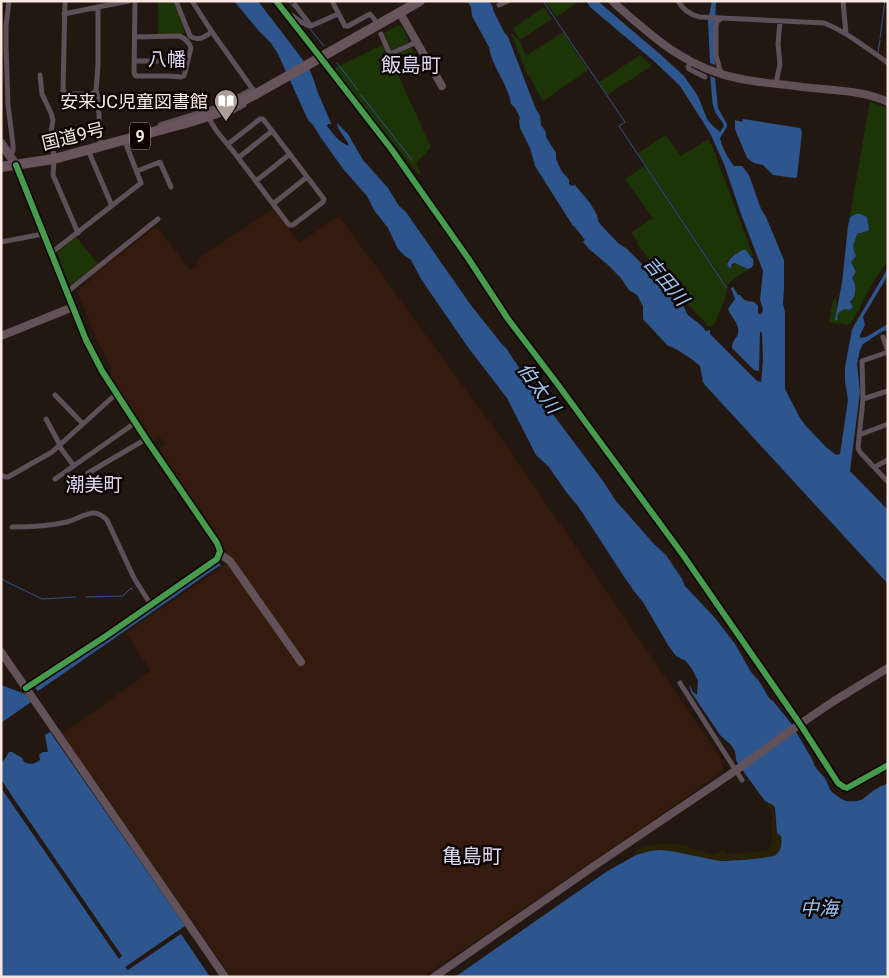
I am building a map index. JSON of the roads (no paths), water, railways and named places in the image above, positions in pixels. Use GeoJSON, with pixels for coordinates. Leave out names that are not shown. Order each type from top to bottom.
{"type":"FeatureCollection","features":[{"type":"Feature","properties":{"kind":"highway","name":"国道9号"},"geometry":{"type":"LineString","coordinates":[[1,166],[54,159],[125,142],[220,112],[420,1]]}},
{"type":"Feature","properties":{"kind":"main road"},"geometry":{"type":"LineString","coordinates":[[1,143],[16,165]]}},
{"type":"Feature","properties":{"kind":"street"},"geometry":{"type":"LineString","coordinates":[[9,1],[4,47],[8,105],[14,145],[10,155]]}},
{"type":"Feature","properties":{"kind":"street"},"geometry":{"type":"LineString","coordinates":[[64,1],[64,91],[67,94],[92,94],[96,91]]}},
{"type":"Feature","properties":{"kind":"street"},"geometry":{"type":"LineString","coordinates":[[64,14],[129,1]]}},
{"type":"Feature","properties":{"kind":"street"},"geometry":{"type":"LineString","coordinates":[[135,1],[134,74],[136,76],[182,77],[184,75],[191,47],[181,36],[135,37]]}},
{"type":"Feature","properties":{"kind":"street"},"geometry":{"type":"LineString","coordinates":[[176,1],[190,36],[202,38],[212,32]]}},
{"type":"Feature","properties":{"kind":"street"},"geometry":{"type":"LineString","coordinates":[[125,142],[210,120],[235,110],[258,96],[192,1]]}},
{"type":"Feature","properties":{"kind":"street"},"geometry":{"type":"LineString","coordinates":[[276,1],[392,150],[468,258],[508,319],[683,556],[841,786],[847,788],[888,765]]}},
{"type":"Feature","properties":{"kind":"street"},"geometry":{"type":"LineString","coordinates":[[332,1],[343,25],[346,27],[370,14],[372,14],[375,20]]}},
{"type":"Feature","properties":{"kind":"street"},"geometry":{"type":"LineString","coordinates":[[499,6],[508,1]]}},
{"type":"Feature","properties":{"kind":"street"},"geometry":{"type":"LineString","coordinates":[[612,1],[660,42],[707,73],[719,73],[742,79],[857,93],[888,102]]}},
{"type":"Feature","properties":{"kind":"street"},"geometry":{"type":"LineString","coordinates":[[678,1],[680,6],[691,14],[700,17],[824,23],[834,26],[888,63]]}},
{"type":"Feature","properties":{"kind":"street"},"geometry":{"type":"LineString","coordinates":[[843,1],[846,34]]}},
{"type":"Feature","properties":{"kind":"street"},"geometry":{"type":"LineString","coordinates":[[294,5],[311,26]]}},
{"type":"Feature","properties":{"kind":"street"},"geometry":{"type":"LineString","coordinates":[[98,7],[96,91],[98,96],[100,140]]}},
{"type":"Feature","properties":{"kind":"street"},"geometry":{"type":"LineString","coordinates":[[400,13],[442,86]]}},
{"type":"Feature","properties":{"kind":"street"},"geometry":{"type":"LineString","coordinates":[[286,14],[290,14],[303,24],[311,26],[338,14]]}},
{"type":"Feature","properties":{"kind":"street"},"geometry":{"type":"LineString","coordinates":[[718,19],[716,26],[716,54],[719,73]]}},
{"type":"Feature","properties":{"kind":"street"},"geometry":{"type":"LineString","coordinates":[[776,83],[780,64],[778,44],[780,21]]}},
{"type":"Feature","properties":{"kind":"street"},"geometry":{"type":"LineString","coordinates":[[381,34],[390,54],[417,42]]}},
{"type":"Feature","properties":{"kind":"street"},"geometry":{"type":"LineString","coordinates":[[134,61],[188,61]]}},
{"type":"Feature","properties":{"kind":"street"},"geometry":{"type":"LineString","coordinates":[[40,75],[42,94],[52,113],[53,120],[51,132],[54,159],[53,175],[78,233]]}},
{"type":"Feature","properties":{"kind":"street"},"geometry":{"type":"LineString","coordinates":[[51,253],[141,182],[123,136],[208,111],[256,92]]}},
{"type":"Feature","properties":{"kind":"street"},"geometry":{"type":"LineString","coordinates":[[210,120],[289,226],[301,220],[323,202],[324,199],[263,119],[260,119],[228,144]]}},
{"type":"Feature","properties":{"kind":"street"},"geometry":{"type":"LineString","coordinates":[[238,158],[272,131]]}},
{"type":"Feature","properties":{"kind":"street"},"geometry":{"type":"LineString","coordinates":[[88,150],[112,206]]}},
{"type":"Feature","properties":{"kind":"street"},"geometry":{"type":"LineString","coordinates":[[256,181],[290,154]]}},
{"type":"Feature","properties":{"kind":"street"},"geometry":{"type":"LineString","coordinates":[[137,171],[160,162],[171,187]]}},
{"type":"Feature","properties":{"kind":"street"},"geometry":{"type":"LineString","coordinates":[[16,165],[66,292],[102,371],[146,440],[220,547],[218,558],[26,688]]}},
{"type":"Feature","properties":{"kind":"street"},"geometry":{"type":"LineString","coordinates":[[273,204],[308,177]]}},
{"type":"Feature","properties":{"kind":"street"},"geometry":{"type":"LineString","coordinates":[[66,292],[158,219]]}},
{"type":"Feature","properties":{"kind":"street"},"geometry":{"type":"LineString","coordinates":[[1,242],[43,234]]}},
{"type":"Feature","properties":{"kind":"street"},"geometry":{"type":"LineString","coordinates":[[1,336],[73,307]]}},
{"type":"Feature","properties":{"kind":"street"},"geometry":{"type":"LineString","coordinates":[[883,337],[888,352],[862,361],[863,399],[858,447],[859,451],[888,482]]}},
{"type":"Feature","properties":{"kind":"street"},"geometry":{"type":"LineString","coordinates":[[863,399],[888,390]]}},
{"type":"Feature","properties":{"kind":"street"},"geometry":{"type":"LineString","coordinates":[[1,475],[5,478],[8,477],[52,452],[116,394]]}},
{"type":"Feature","properties":{"kind":"street"},"geometry":{"type":"LineString","coordinates":[[56,395],[84,424]]}},
{"type":"Feature","properties":{"kind":"street"},"geometry":{"type":"LineString","coordinates":[[46,419],[59,445],[74,466]]}},
{"type":"Feature","properties":{"kind":"street"},"geometry":{"type":"LineString","coordinates":[[859,435],[888,424]]}},
{"type":"Feature","properties":{"kind":"street"},"geometry":{"type":"LineString","coordinates":[[56,478],[132,425]]}},
{"type":"Feature","properties":{"kind":"street"},"geometry":{"type":"LineString","coordinates":[[88,473],[146,440]]}},
{"type":"Feature","properties":{"kind":"street"},"geometry":{"type":"LineString","coordinates":[[875,468],[888,460]]}},
{"type":"Feature","properties":{"kind":"street"},"geometry":{"type":"LineString","coordinates":[[12,527],[44,526],[68,522],[92,513],[102,515],[107,520],[134,578],[150,605]]}},
{"type":"Feature","properties":{"kind":"street"},"geometry":{"type":"LineString","coordinates":[[220,554],[230,562],[301,662]]}},
{"type":"Feature","properties":{"kind":"street"},"geometry":{"type":"LineString","coordinates":[[1,652],[225,977]]}},
{"type":"Feature","properties":{"kind":"street"},"geometry":{"type":"LineString","coordinates":[[434,977],[800,724],[888,668]]}},
{"type":"Feature","properties":{"kind":"street"},"geometry":{"type":"LineString","coordinates":[[680,683],[742,780]]}},
{"type":"Feature","properties":{"kind":"water"},"geometry":{"type":"Polygon","coordinates":[[[234,1],[258,1],[309,68],[331,123],[327,126],[334,135],[349,146],[337,123],[348,134],[363,160],[388,188],[399,206],[406,212],[470,304],[506,348],[616,501],[666,555],[685,586],[715,618],[735,644],[769,698],[794,727],[739,766],[735,751],[720,735],[691,692],[689,684],[697,695],[698,681],[692,669],[686,661],[676,656],[643,602],[578,506],[548,466],[536,455],[507,398],[467,346],[421,279],[411,260],[398,249],[388,228],[374,210],[367,196],[344,170],[308,120],[278,54],[271,43],[234,1]]]}},
{"type":"Feature","properties":{"kind":"water"},"geometry":{"type":"Polygon","coordinates":[[[467,1],[489,1],[493,7],[508,37],[540,116],[541,125],[546,132],[546,137],[556,153],[556,159],[569,180],[569,184],[575,185],[590,203],[601,225],[646,268],[648,274],[657,284],[660,283],[683,306],[688,315],[706,331],[710,330],[710,334],[757,381],[761,382],[763,361],[762,333],[760,332],[758,371],[754,370],[732,348],[738,330],[737,324],[728,309],[735,299],[731,288],[733,287],[738,295],[745,300],[756,303],[758,313],[760,315],[762,313],[763,309],[760,300],[763,271],[724,164],[710,133],[680,86],[655,62],[590,7],[586,1],[597,1],[600,3],[684,76],[698,96],[707,119],[720,132],[724,126],[714,109],[710,76],[715,78],[718,108],[727,124],[720,138],[722,145],[734,166],[742,166],[749,175],[761,209],[784,260],[785,389],[806,426],[836,455],[840,454],[848,400],[845,367],[852,330],[888,268],[888,275],[863,317],[865,325],[860,338],[866,337],[888,324],[888,330],[883,331],[863,344],[860,350],[857,364],[860,392],[850,471],[888,510],[888,584],[705,385],[700,366],[680,351],[668,346],[643,319],[643,306],[637,295],[629,290],[620,277],[583,242],[585,240],[573,226],[535,166],[530,148],[520,128],[520,118],[516,109],[511,104],[507,89],[493,62],[489,47],[472,16],[471,7],[467,1]]]}},
{"type":"Feature","properties":{"kind":"water"},"geometry":{"type":"Polygon","coordinates":[[[712,1],[716,1],[715,65],[710,63],[708,20],[712,1]]]}},
{"type":"Feature","properties":{"kind":"water"},"geometry":{"type":"Polygon","coordinates":[[[743,119],[800,128],[802,132],[797,177],[773,175],[763,165],[754,163],[747,158],[735,129],[735,120],[742,122],[743,119]]]}},
{"type":"Feature","properties":{"kind":"water"},"geometry":{"type":"Polygon","coordinates":[[[856,214],[867,217],[869,229],[857,234],[854,245],[856,256],[851,262],[856,272],[852,278],[856,290],[850,302],[853,307],[850,310],[845,309],[839,312],[838,319],[835,321],[842,283],[848,226],[850,217],[856,214]]]}},
{"type":"Feature","properties":{"kind":"water"},"geometry":{"type":"Polygon","coordinates":[[[743,250],[746,250],[753,259],[752,266],[748,269],[735,263],[732,264],[730,269],[727,264],[728,262],[743,250]]]}},
{"type":"Feature","properties":{"kind":"water"},"geometry":{"type":"Polygon","coordinates":[[[219,561],[221,567],[219,566],[38,691],[35,688],[219,561]]]}},
{"type":"Feature","properties":{"kind":"water"},"geometry":{"type":"Polygon","coordinates":[[[1,685],[25,694],[31,702],[1,723],[1,685]]]}},
{"type":"Feature","properties":{"kind":"water","name":"中海"},"geometry":{"type":"Polygon","coordinates":[[[795,730],[832,792],[842,799],[846,801],[861,800],[888,782],[888,977],[455,977],[606,872],[636,855],[659,850],[720,861],[776,855],[780,848],[781,836],[777,833],[775,808],[765,801],[741,768],[795,730]]]}},
{"type":"Feature","properties":{"kind":"water"},"geometry":{"type":"Polygon","coordinates":[[[50,732],[185,926],[125,967],[128,970],[181,934],[210,977],[1,977],[1,788],[119,959],[122,956],[1,779],[1,763],[9,752],[22,758],[26,763],[36,762],[40,760],[39,755],[43,752],[48,752],[45,735],[50,732]]]}},
{"type":"Feature","properties":{"kind":"waterway"},"geometry":{"type":"LineString","coordinates":[[289,1],[293,7]]}},
{"type":"Feature","properties":{"kind":"waterway"},"geometry":{"type":"LineString","coordinates":[[543,1],[625,122],[619,126],[727,288]]}},
{"type":"Feature","properties":{"kind":"waterway"},"geometry":{"type":"LineString","coordinates":[[880,38],[885,1]]}},
{"type":"Feature","properties":{"kind":"waterway"},"geometry":{"type":"LineString","coordinates":[[310,29],[324,46]]}},
{"type":"Feature","properties":{"kind":"waterway"},"geometry":{"type":"LineString","coordinates":[[878,52],[880,40]]}},
{"type":"Feature","properties":{"kind":"waterway"},"geometry":{"type":"LineString","coordinates":[[337,63],[358,90]]}},
{"type":"Feature","properties":{"kind":"waterway"},"geometry":{"type":"LineString","coordinates":[[361,95],[412,160]]}},
{"type":"Feature","properties":{"kind":"waterway"},"geometry":{"type":"LineString","coordinates":[[1,579],[42,599],[76,597]]}},
{"type":"Feature","properties":{"kind":"waterway"},"geometry":{"type":"LineString","coordinates":[[86,597],[123,596],[131,588],[133,590]]}},
{"type":"Feature","properties":{"kind":"place","name":"安来JC児童図書館"},"geometry":{"type":"Point","coordinates":[226,122]}},
{"type":"Feature","properties":{"kind":"district","name":"八幡"},"geometry":{"type":"Point","coordinates":[167,59]}},
{"type":"Feature","properties":{"kind":"district","name":"飯島町"},"geometry":{"type":"Point","coordinates":[411,65]}},
{"type":"Feature","properties":{"kind":"district","name":"潮美町"},"geometry":{"type":"Point","coordinates":[94,484]}},
{"type":"Feature","properties":{"kind":"district","name":"亀島町"},"geometry":{"type":"Point","coordinates":[472,856]}},
{"type":"Feature","properties":{"kind":"water label","name":"吉田川"},"geometry":{"type":"Point","coordinates":[666,281]}},
{"type":"Feature","properties":{"kind":"water label","name":"伯太川"},"geometry":{"type":"Point","coordinates":[539,388]}}]}
